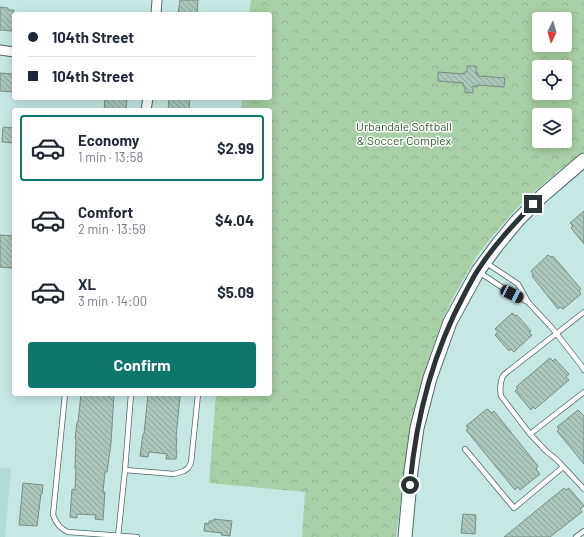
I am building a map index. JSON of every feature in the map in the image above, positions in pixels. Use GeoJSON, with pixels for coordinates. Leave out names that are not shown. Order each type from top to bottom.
{"type":"FeatureCollection","features":[{"type":"Feature","properties":{"kind":"street"},"geometry":{"type":"LineString","coordinates":[[156,12],[157,0]]}},
{"type":"Feature","properties":{"kind":"street"},"geometry":{"type":"LineString","coordinates":[[0,50],[12,52]]}},
{"type":"Feature","properties":{"kind":"street"},"geometry":{"type":"LineString","coordinates":[[405,537],[417,428],[428,385],[450,322],[481,266],[517,221],[542,196],[584,160]]}},
{"type":"Feature","properties":{"kind":"lane"},"geometry":{"type":"LineString","coordinates":[[481,266],[512,294],[528,302]]}},
{"type":"Feature","properties":{"kind":"lane"},"geometry":{"type":"LineString","coordinates":[[481,266],[518,284],[528,302],[556,334],[584,370]]}},
{"type":"Feature","properties":{"kind":"lane"},"geometry":{"type":"LineString","coordinates":[[584,312],[511,369],[503,376],[501,383],[501,396],[530,434],[584,489]]}},
{"type":"Feature","properties":{"kind":"lane"},"geometry":{"type":"LineString","coordinates":[[530,434],[584,392]]}},
{"type":"Feature","properties":{"kind":"lane"},"geometry":{"type":"LineString","coordinates":[[64,396],[53,515],[55,520],[61,528],[68,532],[136,537]]}},
{"type":"Feature","properties":{"kind":"lane"},"geometry":{"type":"LineString","coordinates":[[118,536],[131,396]]}},
{"type":"Feature","properties":{"kind":"lane"},"geometry":{"type":"LineString","coordinates":[[125,470],[174,474],[188,468],[191,462],[198,396]]}},
{"type":"Feature","properties":{"kind":"lane"},"geometry":{"type":"LineString","coordinates":[[465,450],[514,508],[564,467]]}},
{"type":"Feature","properties":{"kind":"lane"},"geometry":{"type":"LineString","coordinates":[[576,537],[584,531]]}},
{"type":"Feature","properties":{"kind":"shaded area"},"geometry":{"type":"Polygon","coordinates":[[[0,468],[11,469],[5,537],[0,537],[0,468]]]}},
{"type":"Feature","properties":{"kind":"green space","name":"Urbandale Softball & Soccer Complex"},"geometry":{"type":"Polygon","coordinates":[[[251,0],[584,0],[584,152],[558,171],[514,211],[476,257],[444,316],[427,363],[421,386],[407,452],[396,537],[302,537],[305,492],[209,483],[216,396],[272,396],[272,108],[241,108],[242,100],[272,100],[272,12],[249,12],[251,0]]]}},
{"type":"Feature","properties":{"kind":"building"},"geometry":{"type":"Polygon","coordinates":[[[180,0],[198,0],[197,12],[178,12],[180,0]]]}},
{"type":"Feature","properties":{"kind":"building"},"geometry":{"type":"Polygon","coordinates":[[[0,7],[8,8],[8,10],[14,10],[14,12],[12,12],[12,31],[0,30],[0,7]]]}},
{"type":"Feature","properties":{"kind":"building"},"geometry":{"type":"Polygon","coordinates":[[[467,66],[476,66],[476,73],[478,73],[478,76],[505,78],[504,87],[477,85],[477,87],[473,86],[473,93],[465,92],[465,86],[463,86],[463,83],[438,81],[438,72],[464,74],[464,72],[467,72],[467,66]]]}},
{"type":"Feature","properties":{"kind":"building"},"geometry":{"type":"Polygon","coordinates":[[[0,73],[12,74],[12,92],[0,91],[0,73]]]}},
{"type":"Feature","properties":{"kind":"building"},"geometry":{"type":"Polygon","coordinates":[[[105,100],[127,100],[126,108],[104,108],[105,100]]]}},
{"type":"Feature","properties":{"kind":"building"},"geometry":{"type":"Polygon","coordinates":[[[169,100],[190,100],[189,108],[168,108],[169,100]]]}},
{"type":"Feature","properties":{"kind":"building"},"geometry":{"type":"Polygon","coordinates":[[[3,127],[12,128],[12,143],[2,142],[3,127]]]}},
{"type":"Feature","properties":{"kind":"building"},"geometry":{"type":"Polygon","coordinates":[[[584,211],[584,244],[571,228],[573,226],[570,223],[584,211]]]}},
{"type":"Feature","properties":{"kind":"building"},"geometry":{"type":"Polygon","coordinates":[[[0,235],[12,236],[12,268],[0,267],[0,235]]]}},
{"type":"Feature","properties":{"kind":"building"},"geometry":{"type":"Polygon","coordinates":[[[548,255],[551,257],[553,256],[581,289],[579,291],[581,294],[563,309],[560,307],[558,309],[532,276],[533,274],[531,271],[548,255]]]}},
{"type":"Feature","properties":{"kind":"building"},"geometry":{"type":"Polygon","coordinates":[[[512,313],[516,316],[517,315],[531,331],[529,333],[532,335],[514,352],[511,349],[509,351],[495,335],[498,332],[495,329],[512,313]]]}},
{"type":"Feature","properties":{"kind":"building"},"geometry":{"type":"Polygon","coordinates":[[[550,358],[553,361],[555,359],[569,374],[566,377],[569,380],[535,409],[533,407],[531,410],[515,391],[518,389],[516,387],[550,358]]]}},
{"type":"Feature","properties":{"kind":"building"},"geometry":{"type":"Polygon","coordinates":[[[81,396],[114,396],[111,443],[107,472],[105,472],[103,492],[105,492],[103,520],[95,519],[96,515],[77,514],[77,518],[70,517],[72,489],[75,490],[75,439],[81,396]]]}},
{"type":"Feature","properties":{"kind":"building"},"geometry":{"type":"Polygon","coordinates":[[[148,396],[180,396],[176,438],[176,459],[166,459],[167,454],[149,452],[148,457],[140,456],[148,396]]]}},
{"type":"Feature","properties":{"kind":"building"},"geometry":{"type":"Polygon","coordinates":[[[487,409],[492,413],[494,411],[538,466],[536,469],[540,474],[520,490],[518,487],[515,490],[466,430],[469,428],[466,426],[487,409]]]}},
{"type":"Feature","properties":{"kind":"building"},"geometry":{"type":"Polygon","coordinates":[[[578,410],[584,416],[584,464],[557,431],[559,429],[557,427],[578,410]]]}},
{"type":"Feature","properties":{"kind":"building"},"geometry":{"type":"Polygon","coordinates":[[[23,483],[43,485],[37,526],[19,525],[23,483]]]}},
{"type":"Feature","properties":{"kind":"building"},"geometry":{"type":"Polygon","coordinates":[[[564,488],[566,490],[569,488],[584,506],[580,509],[582,512],[550,537],[504,537],[564,488]]]}},
{"type":"Feature","properties":{"kind":"building"},"geometry":{"type":"Polygon","coordinates":[[[463,514],[476,515],[475,534],[461,533],[463,514]]]}},
{"type":"Feature","properties":{"kind":"building"},"geometry":{"type":"Polygon","coordinates":[[[214,519],[232,521],[230,536],[221,535],[222,533],[204,531],[205,523],[209,524],[209,521],[213,521],[214,519]]]}},
{"type":"Feature","properties":{"kind":"route"},"geometry":{"type":"LineString","coordinates":[[410,485],[417,428],[434,365],[450,322],[484,261],[533,204]]}}]}
